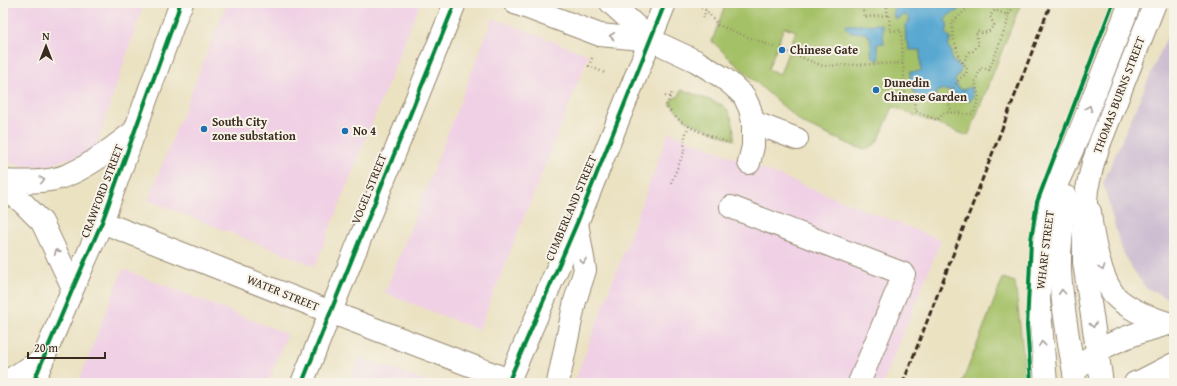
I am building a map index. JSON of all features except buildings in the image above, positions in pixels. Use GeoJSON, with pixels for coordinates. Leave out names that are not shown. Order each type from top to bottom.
{"type":"FeatureCollection","features":[{"type":"Feature","properties":{"kind":"main road","name":"VOGEL STREET"},"geometry":{"type":"LineString","coordinates":[[302,383],[455,3]]}},
{"type":"Feature","properties":{"kind":"main road"},"geometry":{"type":"LineString","coordinates":[[515,3],[600,35],[651,40]]}},
{"type":"Feature","properties":{"kind":"main road"},"geometry":{"type":"LineString","coordinates":[[611,3],[651,40],[696,61],[722,77],[744,96],[748,102],[753,122],[753,146],[750,158]]}},
{"type":"Feature","properties":{"kind":"main road","name":"CUMBERLAND STREET"},"geometry":{"type":"LineString","coordinates":[[510,382],[577,223],[665,3]]}},
{"type":"Feature","properties":{"kind":"main road","name":"THOMAS BURNS STREET"},"geometry":{"type":"LineString","coordinates":[[1074,144],[1130,3]]}},
{"type":"Feature","properties":{"kind":"main road","name":"THOMAS BURNS STREET"},"geometry":{"type":"LineString","coordinates":[[1087,189],[1093,163],[1101,140],[1155,3]]}},
{"type":"Feature","properties":{"kind":"main road","name":"CRAWFORD STREET"},"geometry":{"type":"LineString","coordinates":[[33,383],[102,222],[180,6]]}},
{"type":"Feature","properties":{"kind":"main road"},"geometry":{"type":"LineString","coordinates":[[753,122],[796,139]]}},
{"type":"Feature","properties":{"kind":"main road"},"geometry":{"type":"LineString","coordinates":[[3,181],[34,182],[64,177],[88,165],[136,131]]}},
{"type":"Feature","properties":{"kind":"main road"},"geometry":{"type":"LineString","coordinates":[[1074,144],[1061,234],[1060,269],[1062,302],[1075,377]]}},
{"type":"Feature","properties":{"kind":"main road","name":"WHARF STREET"},"geometry":{"type":"LineString","coordinates":[[1046,383],[1039,299],[1041,264],[1051,203],[1058,181],[1074,144]]}},
{"type":"Feature","properties":{"kind":"main road"},"geometry":{"type":"LineString","coordinates":[[3,187],[23,203],[42,222],[73,288]]}},
{"type":"Feature","properties":{"kind":"main road"},"geometry":{"type":"LineString","coordinates":[[1075,377],[1104,382],[1084,262],[1084,228],[1087,189]]}},
{"type":"Feature","properties":{"kind":"main road"},"geometry":{"type":"LineString","coordinates":[[1087,189],[1091,223],[1100,266],[1107,282],[1116,296],[1130,308],[1147,316],[1172,323]]}},
{"type":"Feature","properties":{"kind":"main road"},"geometry":{"type":"LineString","coordinates":[[731,207],[904,274],[859,383]]}},
{"type":"Feature","properties":{"kind":"main road","name":"WATER STREET"},"geometry":{"type":"LineString","coordinates":[[102,222],[510,382]]}},
{"type":"Feature","properties":{"kind":"main road"},"geometry":{"type":"LineString","coordinates":[[558,383],[575,301],[585,270],[577,223]]}},
{"type":"Feature","properties":{"kind":"main road"},"geometry":{"type":"LineString","coordinates":[[1075,377],[1098,351],[1122,338],[1172,323]]}},
{"type":"Feature","properties":{"kind":"main road"},"geometry":{"type":"LineString","coordinates":[[4,383],[42,360]]}},
{"type":"Feature","properties":{"kind":"main road"},"geometry":{"type":"LineString","coordinates":[[1135,383],[1174,365]]}},
{"type":"Feature","properties":{"kind":"main road"},"geometry":{"type":"LineString","coordinates":[[1153,383],[1174,365]]}},
{"type":"Feature","properties":{"kind":"path"},"geometry":{"type":"LineString","coordinates":[[862,3],[864,17],[887,16]]}},
{"type":"Feature","properties":{"kind":"path"},"geometry":{"type":"LineString","coordinates":[[952,113],[947,98],[959,79],[966,74],[966,69],[960,60],[953,39],[952,22],[959,17],[963,11],[971,6],[972,3]]}},
{"type":"Feature","properties":{"kind":"path"},"geometry":{"type":"LineString","coordinates":[[887,4],[887,16],[889,16],[890,31],[901,30],[905,93],[914,101],[916,111],[937,120],[945,112],[973,114],[979,98],[975,82],[981,67],[989,70],[1007,24],[1009,3]]}},
{"type":"Feature","properties":{"kind":"path"},"geometry":{"type":"LineString","coordinates":[[1008,15],[1016,3]]}},
{"type":"Feature","properties":{"kind":"path"},"geometry":{"type":"LineString","coordinates":[[701,8],[706,10],[718,25],[776,48]]}},
{"type":"Feature","properties":{"kind":"path"},"geometry":{"type":"LineString","coordinates":[[703,18],[706,10]]}},
{"type":"Feature","properties":{"kind":"path"},"geometry":{"type":"LineString","coordinates":[[963,63],[969,52],[973,51],[979,44],[976,35],[977,31],[982,33],[988,32],[994,25],[990,16],[995,10],[1008,15]]}},
{"type":"Feature","properties":{"kind":"path"},"geometry":{"type":"LineString","coordinates":[[788,52],[823,66],[903,63]]}},
{"type":"Feature","properties":{"kind":"path"},"geometry":{"type":"LineString","coordinates":[[593,54],[589,66],[605,73]]}},
{"type":"Feature","properties":{"kind":"path"},"geometry":{"type":"LineString","coordinates":[[672,92],[666,106],[675,117],[750,158]]}},
{"type":"Feature","properties":{"kind":"path"},"geometry":{"type":"LineString","coordinates":[[665,96],[670,97]]}},
{"type":"Feature","properties":{"kind":"path"},"geometry":{"type":"LineString","coordinates":[[671,183],[684,152],[689,126]]}},
{"type":"Feature","properties":{"kind":"shaded area"},"geometry":{"type":"Polygon","coordinates":[[[3,3],[144,3],[94,153],[63,160],[46,167],[23,166],[3,160],[3,3]]]}},
{"type":"Feature","properties":{"kind":"shaded area"},"geometry":{"type":"Polygon","coordinates":[[[227,3],[420,3],[315,266],[148,200],[227,3]]]}},
{"type":"Feature","properties":{"kind":"shaded area"},"geometry":{"type":"Polygon","coordinates":[[[493,18],[589,55],[479,330],[385,293],[493,18]]]}},
{"type":"Feature","properties":{"kind":"shaded area"},"geometry":{"type":"Polygon","coordinates":[[[1174,21],[1173,301],[1145,287],[1128,262],[1120,245],[1103,183],[1174,21]]]}},
{"type":"Feature","properties":{"kind":"shaded area"},"geometry":{"type":"Polygon","coordinates":[[[669,132],[941,240],[883,383],[574,383],[669,132]]]}},
{"type":"Feature","properties":{"kind":"shaded area"},"geometry":{"type":"Polygon","coordinates":[[[123,269],[287,334],[268,383],[78,383],[123,269]]]}},
{"type":"Feature","properties":{"kind":"shaded area"},"geometry":{"type":"Polygon","coordinates":[[[360,357],[430,383],[349,383],[360,357]]]}},
{"type":"Feature","properties":{"kind":"green space","name":"Dunedin Chinese Garden"},"geometry":{"type":"Polygon","coordinates":[[[726,3],[1021,3],[968,136],[893,107],[879,139],[874,145],[865,149],[856,147],[802,123],[712,41],[726,3]],[[784,27],[768,69],[780,74],[796,31],[784,27]]]}},
{"type":"Feature","properties":{"kind":"green space"},"geometry":{"type":"Polygon","coordinates":[[[681,90],[722,105],[731,116],[734,130],[734,140],[687,121],[670,104],[672,99],[679,96],[681,90]]]}},
{"type":"Feature","properties":{"kind":"green space"},"geometry":{"type":"Polygon","coordinates":[[[1003,278],[1015,282],[1025,383],[962,383],[1003,278]]]}},
{"type":"Feature","properties":{"kind":"water"},"geometry":{"type":"Polygon","coordinates":[[[896,3],[968,3],[949,15],[945,20],[948,25],[946,34],[950,37],[948,46],[951,51],[952,61],[961,69],[955,82],[962,90],[971,87],[973,96],[970,101],[961,100],[949,90],[946,91],[943,89],[937,92],[936,97],[934,98],[922,99],[914,93],[914,85],[910,80],[910,72],[921,71],[920,50],[909,50],[908,42],[906,42],[905,25],[909,22],[909,18],[903,15],[897,19],[894,18],[893,8],[896,7],[896,3]]]}},
{"type":"Feature","properties":{"kind":"water"},"geometry":{"type":"Polygon","coordinates":[[[846,24],[882,24],[884,43],[877,44],[879,60],[876,60],[872,56],[870,37],[864,33],[850,32],[845,26],[846,24]]]}},
{"type":"Feature","properties":{"kind":"railway"},"geometry":{"type":"LineString","coordinates":[[903,383],[1051,3]]}},
{"type":"Feature","properties":{"kind":"cycle path"},"geometry":{"type":"LineString","coordinates":[[33,383],[102,222],[180,3]]}},
{"type":"Feature","properties":{"kind":"cycle path"},"geometry":{"type":"LineString","coordinates":[[302,383],[455,3]]}},
{"type":"Feature","properties":{"kind":"cycle path"},"geometry":{"type":"LineString","coordinates":[[508,383],[577,223],[665,3]]}},
{"type":"Feature","properties":{"kind":"cycle path"},"geometry":{"type":"LineString","coordinates":[[1031,383],[1027,326],[1031,240],[1037,202],[1113,3]]}},
{"type":"Feature","properties":{"kind":"place","name":"Chinese Gate"},"geometry":{"type":"Point","coordinates":[782,50]}},
{"type":"Feature","properties":{"kind":"place","name":"Dunedin Chinese Garden"},"geometry":{"type":"Point","coordinates":[876,90]}},
{"type":"Feature","properties":{"kind":"place","name":"South City zone substation"},"geometry":{"type":"Point","coordinates":[204,129]}},
{"type":"Feature","properties":{"kind":"place","name":"No 4"},"geometry":{"type":"Point","coordinates":[345,131]}}]}
